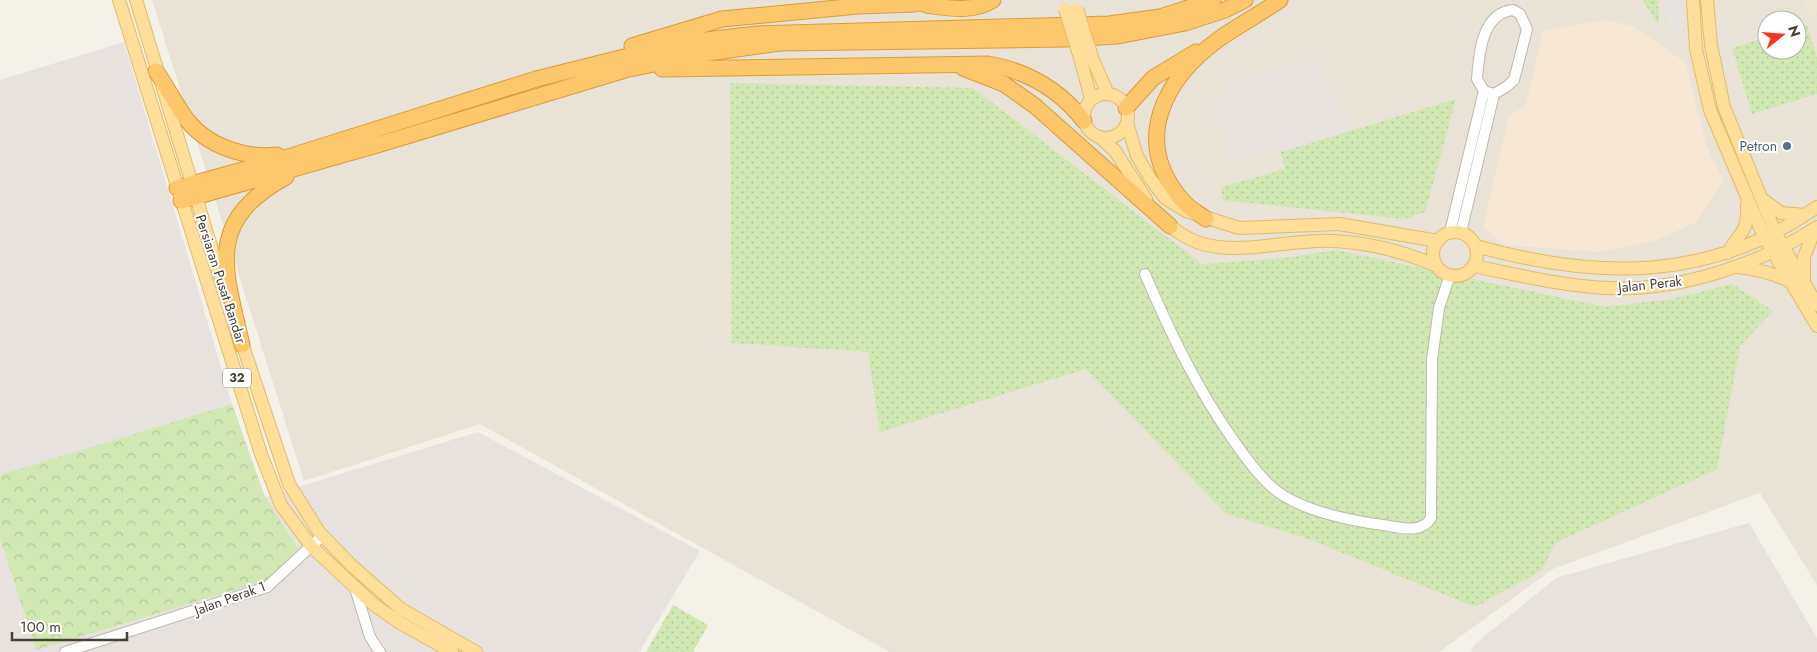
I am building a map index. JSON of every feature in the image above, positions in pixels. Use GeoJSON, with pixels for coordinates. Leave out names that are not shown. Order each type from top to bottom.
{"type":"FeatureCollection","features":[{"type":"Feature","properties":{"kind":"highway"},"geometry":{"type":"LineString","coordinates":[[242,345],[226,272],[226,252],[232,230],[241,212],[255,195],[305,159],[649,40],[722,19],[858,6],[915,4],[938,0]]}},
{"type":"Feature","properties":{"kind":"highway"},"geometry":{"type":"LineString","coordinates":[[915,4],[961,10],[984,5],[993,0]]}},
{"type":"Feature","properties":{"kind":"highway"},"geometry":{"type":"LineString","coordinates":[[536,78],[680,43],[757,34],[1109,24],[1160,17],[1213,0]]}},
{"type":"Feature","properties":{"kind":"highway"},"geometry":{"type":"LineString","coordinates":[[186,192],[625,70],[701,54],[780,43],[1064,39],[1118,36],[1185,23],[1225,10],[1245,0]]}},
{"type":"Feature","properties":{"kind":"highway"},"geometry":{"type":"LineString","coordinates":[[1127,116],[1139,91],[1154,78],[1280,0]]}},
{"type":"Feature","properties":{"kind":"highway"},"geometry":{"type":"LineString","coordinates":[[1206,219],[1183,202],[1170,184],[1160,166],[1156,143],[1158,120],[1164,101],[1175,82],[1219,39]]}},
{"type":"Feature","properties":{"kind":"highway"},"geometry":{"type":"LineString","coordinates":[[954,64],[1004,84],[1034,106],[1170,226]]}},
{"type":"Feature","properties":{"kind":"highway"},"geometry":{"type":"LineString","coordinates":[[625,70],[988,64],[1008,68],[1034,77],[1071,104],[1084,121]]}},
{"type":"Feature","properties":{"kind":"highway"},"geometry":{"type":"LineString","coordinates":[[156,71],[188,122],[213,142],[246,155],[305,159]]}},
{"type":"Feature","properties":{"kind":"main road","name":"Persiaran Pusat Bandar"},"geometry":{"type":"LineString","coordinates":[[119,0],[242,345],[288,484],[322,536],[401,609],[476,652]]}},
{"type":"Feature","properties":{"kind":"main road","name":"Persiaran Pusat Bandar"},"geometry":{"type":"LineString","coordinates":[[136,0],[186,192],[269,477],[281,505],[311,546],[355,588],[400,623],[452,652]]}},
{"type":"Feature","properties":{"kind":"main road"},"geometry":{"type":"LineString","coordinates":[[1693,0],[1696,49],[1710,110],[1747,196],[1798,282],[1817,326]]}},
{"type":"Feature","properties":{"kind":"main road"},"geometry":{"type":"LineString","coordinates":[[1707,0],[1711,44],[1724,107],[1762,200],[1770,235]]}},
{"type":"Feature","properties":{"kind":"main road"},"geometry":{"type":"LineString","coordinates":[[1070,5],[1087,61],[1091,99]]}},
{"type":"Feature","properties":{"kind":"main road"},"geometry":{"type":"LineString","coordinates":[[1087,61],[1108,94],[1119,99],[1127,116],[1137,156],[1165,198],[1186,211],[1206,219],[1239,228],[1339,224],[1438,240],[1456,232],[1470,237],[1476,246],[1477,260],[1474,266],[1463,274],[1450,275],[1437,266],[1411,254],[1334,241],[1217,248],[1197,242],[1170,226],[1142,194],[1115,151],[1101,138],[1090,133],[1084,121],[1084,109],[1091,99],[1108,94]]}},
{"type":"Feature","properties":{"kind":"main road"},"geometry":{"type":"LineString","coordinates":[[1101,138],[1114,137],[1124,129],[1127,116]]}},
{"type":"Feature","properties":{"kind":"main road"},"geometry":{"type":"LineString","coordinates":[[1728,253],[1744,232],[1748,220],[1747,196]]}},
{"type":"Feature","properties":{"kind":"main road"},"geometry":{"type":"LineString","coordinates":[[1762,200],[1781,213],[1806,215]]}},
{"type":"Feature","properties":{"kind":"main road","name":"Jalan Perak"},"geometry":{"type":"LineString","coordinates":[[1476,246],[1509,255],[1594,269],[1674,267],[1728,253],[1770,235],[1817,207]]}},
{"type":"Feature","properties":{"kind":"main road"},"geometry":{"type":"LineString","coordinates":[[1798,282],[1804,257],[1816,228]]}},
{"type":"Feature","properties":{"kind":"main road","name":"Jalan Perak"},"geometry":{"type":"LineString","coordinates":[[1474,266],[1559,283],[1610,288],[1678,283],[1734,267],[1816,228]]}},
{"type":"Feature","properties":{"kind":"main road"},"geometry":{"type":"LineString","coordinates":[[1437,266],[1434,253],[1438,240]]}},
{"type":"Feature","properties":{"kind":"main road"},"geometry":{"type":"LineString","coordinates":[[1734,267],[1764,270],[1798,282],[1817,305]]}},
{"type":"Feature","properties":{"kind":"street"},"geometry":{"type":"LineString","coordinates":[[1514,10],[1520,14],[1527,29],[1514,80],[1506,88],[1489,92],[1477,79],[1486,34],[1493,18],[1504,11],[1514,10]]}},
{"type":"Feature","properties":{"kind":"street"},"geometry":{"type":"LineString","coordinates":[[1456,232],[1489,92]]}},
{"type":"Feature","properties":{"kind":"street"},"geometry":{"type":"LineString","coordinates":[[1145,274],[1172,337],[1215,415],[1245,456],[1273,489],[1294,501],[1347,521],[1416,529],[1427,525],[1431,518],[1432,360],[1439,308],[1450,275]]}},
{"type":"Feature","properties":{"kind":"street","name":"Jalan Perak 1"},"geometry":{"type":"LineString","coordinates":[[65,652],[267,587],[322,536]]}},
{"type":"Feature","properties":{"kind":"street"},"geometry":{"type":"LineString","coordinates":[[355,588],[370,637],[380,652]]}},
{"type":"Feature","properties":{"kind":"shaded area"},"geometry":{"type":"Polygon","coordinates":[[[152,0],[1817,0],[1817,585],[1760,493],[1553,569],[1439,652],[890,652],[480,424],[304,481],[152,0]]]}},
{"type":"Feature","properties":{"kind":"shaded area"},"geometry":{"type":"Polygon","coordinates":[[[1663,0],[1682,0],[1684,46],[1664,19],[1663,0]]]}},
{"type":"Feature","properties":{"kind":"shaded area"},"geometry":{"type":"Polygon","coordinates":[[[1803,0],[1817,0],[1817,12],[1809,21],[1803,0]]]}},
{"type":"Feature","properties":{"kind":"shaded area"},"geometry":{"type":"Polygon","coordinates":[[[1606,20],[1633,26],[1686,63],[1706,145],[1723,180],[1696,222],[1655,241],[1600,252],[1504,245],[1483,227],[1509,116],[1526,105],[1543,31],[1606,20]]]}},
{"type":"Feature","properties":{"kind":"shaded area"},"geometry":{"type":"Polygon","coordinates":[[[124,42],[232,404],[265,497],[478,432],[700,551],[639,652],[0,652],[0,80],[124,42]]]}},
{"type":"Feature","properties":{"kind":"shaded area"},"geometry":{"type":"Polygon","coordinates":[[[1312,60],[1347,114],[1349,131],[1233,162],[1212,103],[1235,81],[1312,60]]]}},
{"type":"Feature","properties":{"kind":"shaded area"},"geometry":{"type":"Polygon","coordinates":[[[1749,523],[1817,638],[1817,652],[1470,652],[1475,644],[1556,578],[1749,523]]]}},
{"type":"Feature","properties":{"kind":"green space"},"geometry":{"type":"Polygon","coordinates":[[[1642,0],[1658,0],[1659,25],[1642,0]]]}},
{"type":"Feature","properties":{"kind":"green space"},"geometry":{"type":"Polygon","coordinates":[[[1807,25],[1817,58],[1817,94],[1752,114],[1732,48],[1757,40],[1757,60],[1807,60],[1807,25]]]}},
{"type":"Feature","properties":{"kind":"green space"},"geometry":{"type":"Polygon","coordinates":[[[730,83],[973,88],[1202,264],[1285,258],[1336,250],[1605,307],[1671,299],[1732,284],[1773,311],[1740,346],[1717,469],[1555,543],[1542,570],[1475,607],[1306,538],[1226,514],[1086,369],[880,432],[868,352],[732,343],[730,83]]]}},
{"type":"Feature","properties":{"kind":"green space"},"geometry":{"type":"Polygon","coordinates":[[[1456,99],[1425,212],[1404,219],[1223,200],[1221,187],[1285,169],[1281,152],[1456,99]]]}},
{"type":"Feature","properties":{"kind":"green space"},"geometry":{"type":"Polygon","coordinates":[[[232,404],[265,497],[298,549],[265,581],[36,650],[0,538],[0,475],[232,404]]]}},
{"type":"Feature","properties":{"kind":"green space"},"geometry":{"type":"Polygon","coordinates":[[[673,605],[708,625],[693,652],[646,652],[673,605]]]}},
{"type":"Feature","properties":{"kind":"place","name":"Petron"},"geometry":{"type":"Point","coordinates":[1787,146]}}]}
